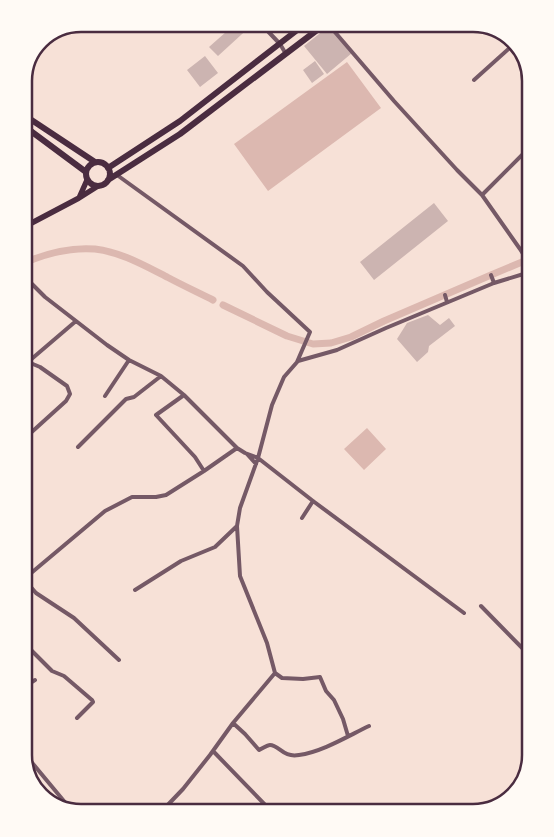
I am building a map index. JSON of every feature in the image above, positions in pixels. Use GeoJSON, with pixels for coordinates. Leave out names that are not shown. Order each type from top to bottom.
{"type":"FeatureCollection","features":[{"type":"Feature","properties":{"kind":"highway"},"geometry":{"type":"LineString","coordinates":[[108,168],[180,121],[294,33]]}},
{"type":"Feature","properties":{"kind":"highway"},"geometry":{"type":"LineString","coordinates":[[95,162],[87,168],[87,180],[98,186],[180,134],[315,33]]}},
{"type":"Feature","properties":{"kind":"highway"},"geometry":{"type":"LineString","coordinates":[[33,121],[95,162],[104,164],[110,172],[108,180]]}},
{"type":"Feature","properties":{"kind":"highway"},"geometry":{"type":"LineString","coordinates":[[33,133],[86,172]]}},
{"type":"Feature","properties":{"kind":"main road"},"geometry":{"type":"LineString","coordinates":[[79,198],[87,180]]}},
{"type":"Feature","properties":{"kind":"main road"},"geometry":{"type":"LineString","coordinates":[[33,222],[98,186]]}},
{"type":"Feature","properties":{"kind":"street"},"geometry":{"type":"LineString","coordinates":[[269,32],[286,54]]}},
{"type":"Feature","properties":{"kind":"street"},"geometry":{"type":"LineString","coordinates":[[334,33],[457,170],[482,195],[522,252]]}},
{"type":"Feature","properties":{"kind":"street"},"geometry":{"type":"LineString","coordinates":[[474,80],[509,49]]}},
{"type":"Feature","properties":{"kind":"street"},"geometry":{"type":"LineString","coordinates":[[482,195],[522,155]]}},
{"type":"Feature","properties":{"kind":"street"},"geometry":{"type":"LineString","coordinates":[[117,174],[243,266],[267,292],[310,332],[296,362],[284,377],[272,405],[258,458],[240,508],[237,526],[240,576],[267,643],[275,673],[282,678],[303,679],[320,677],[326,691],[334,700],[348,736]]}},
{"type":"Feature","properties":{"kind":"street"},"geometry":{"type":"LineString","coordinates":[[296,362],[337,350],[447,302],[494,283],[522,274]]}},
{"type":"Feature","properties":{"kind":"street"},"geometry":{"type":"LineString","coordinates":[[491,275],[494,283]]}},
{"type":"Feature","properties":{"kind":"street"},"geometry":{"type":"LineString","coordinates":[[33,285],[45,297],[107,346],[160,376],[184,394],[237,448],[258,458],[464,613]]}},
{"type":"Feature","properties":{"kind":"street"},"geometry":{"type":"LineString","coordinates":[[445,295],[447,302]]}},
{"type":"Feature","properties":{"kind":"street"},"geometry":{"type":"LineString","coordinates":[[33,357],[76,321]]}},
{"type":"Feature","properties":{"kind":"street"},"geometry":{"type":"LineString","coordinates":[[384,321],[386,328]]}},
{"type":"Feature","properties":{"kind":"street"},"geometry":{"type":"LineString","coordinates":[[105,396],[129,360]]}},
{"type":"Feature","properties":{"kind":"street"},"geometry":{"type":"LineString","coordinates":[[32,431],[70,394],[68,386],[40,366],[33,364]]}},
{"type":"Feature","properties":{"kind":"street"},"geometry":{"type":"LineString","coordinates":[[78,447],[126,399],[134,397],[160,376]]}},
{"type":"Feature","properties":{"kind":"street"},"geometry":{"type":"LineString","coordinates":[[184,394],[156,415],[195,457],[204,471]]}},
{"type":"Feature","properties":{"kind":"street"},"geometry":{"type":"LineString","coordinates":[[32,572],[105,511],[132,497],[166,495],[237,448]]}},
{"type":"Feature","properties":{"kind":"street"},"geometry":{"type":"LineString","coordinates":[[245,453],[256,464]]}},
{"type":"Feature","properties":{"kind":"street"},"geometry":{"type":"LineString","coordinates":[[302,518],[313,501]]}},
{"type":"Feature","properties":{"kind":"street"},"geometry":{"type":"LineString","coordinates":[[134,590],[182,561],[215,547],[237,526]]}},
{"type":"Feature","properties":{"kind":"street"},"geometry":{"type":"LineString","coordinates":[[32,589],[74,618],[120,660]]}},
{"type":"Feature","properties":{"kind":"street"},"geometry":{"type":"LineString","coordinates":[[482,606],[522,648]]}},
{"type":"Feature","properties":{"kind":"street"},"geometry":{"type":"LineString","coordinates":[[32,651],[52,671],[64,676],[92,700],[93,702],[77,718]]}},
{"type":"Feature","properties":{"kind":"street"},"geometry":{"type":"LineString","coordinates":[[169,804],[183,789],[233,723],[275,673]]}},
{"type":"Feature","properties":{"kind":"street"},"geometry":{"type":"LineString","coordinates":[[233,723],[259,750],[269,745],[291,756],[329,746],[369,726]]}},
{"type":"Feature","properties":{"kind":"street"},"geometry":{"type":"LineString","coordinates":[[213,751],[264,804]]}},
{"type":"Feature","properties":{"kind":"street"},"geometry":{"type":"LineString","coordinates":[[33,764],[65,802]]}},
{"type":"Feature","properties":{"kind":"shaded area"},"geometry":{"type":"Polygon","coordinates":[[[347,62],[381,108],[268,191],[234,144],[347,62]]]}},
{"type":"Feature","properties":{"kind":"shaded area"},"geometry":{"type":"Polygon","coordinates":[[[367,428],[386,449],[364,470],[344,449],[367,428]]]}},
{"type":"Feature","properties":{"kind":"building"},"geometry":{"type":"Polygon","coordinates":[[[226,32],[244,32],[218,56],[209,47],[226,32]]]}},
{"type":"Feature","properties":{"kind":"building"},"geometry":{"type":"Polygon","coordinates":[[[321,33],[335,33],[352,53],[327,74],[304,46],[321,33]]]}},
{"type":"Feature","properties":{"kind":"building"},"geometry":{"type":"Polygon","coordinates":[[[205,56],[218,73],[200,87],[187,70],[205,56]]]}},
{"type":"Feature","properties":{"kind":"building"},"geometry":{"type":"Polygon","coordinates":[[[315,61],[324,74],[312,83],[303,70],[315,61]]]}},
{"type":"Feature","properties":{"kind":"building"},"geometry":{"type":"Polygon","coordinates":[[[434,203],[448,221],[374,280],[360,262],[434,203]]]}},
{"type":"Feature","properties":{"kind":"building"},"geometry":{"type":"Polygon","coordinates":[[[428,315],[440,325],[449,318],[455,326],[429,346],[428,352],[417,362],[397,339],[407,323],[428,315]]]}},
{"type":"Feature","properties":{"kind":"waterway"},"geometry":{"type":"LineString","coordinates":[[33,259],[68,250],[95,249],[114,253],[213,300]]}},
{"type":"Feature","properties":{"kind":"waterway"},"geometry":{"type":"LineString","coordinates":[[223,305],[287,336],[313,344],[331,343],[351,337],[522,262]]}}]}
